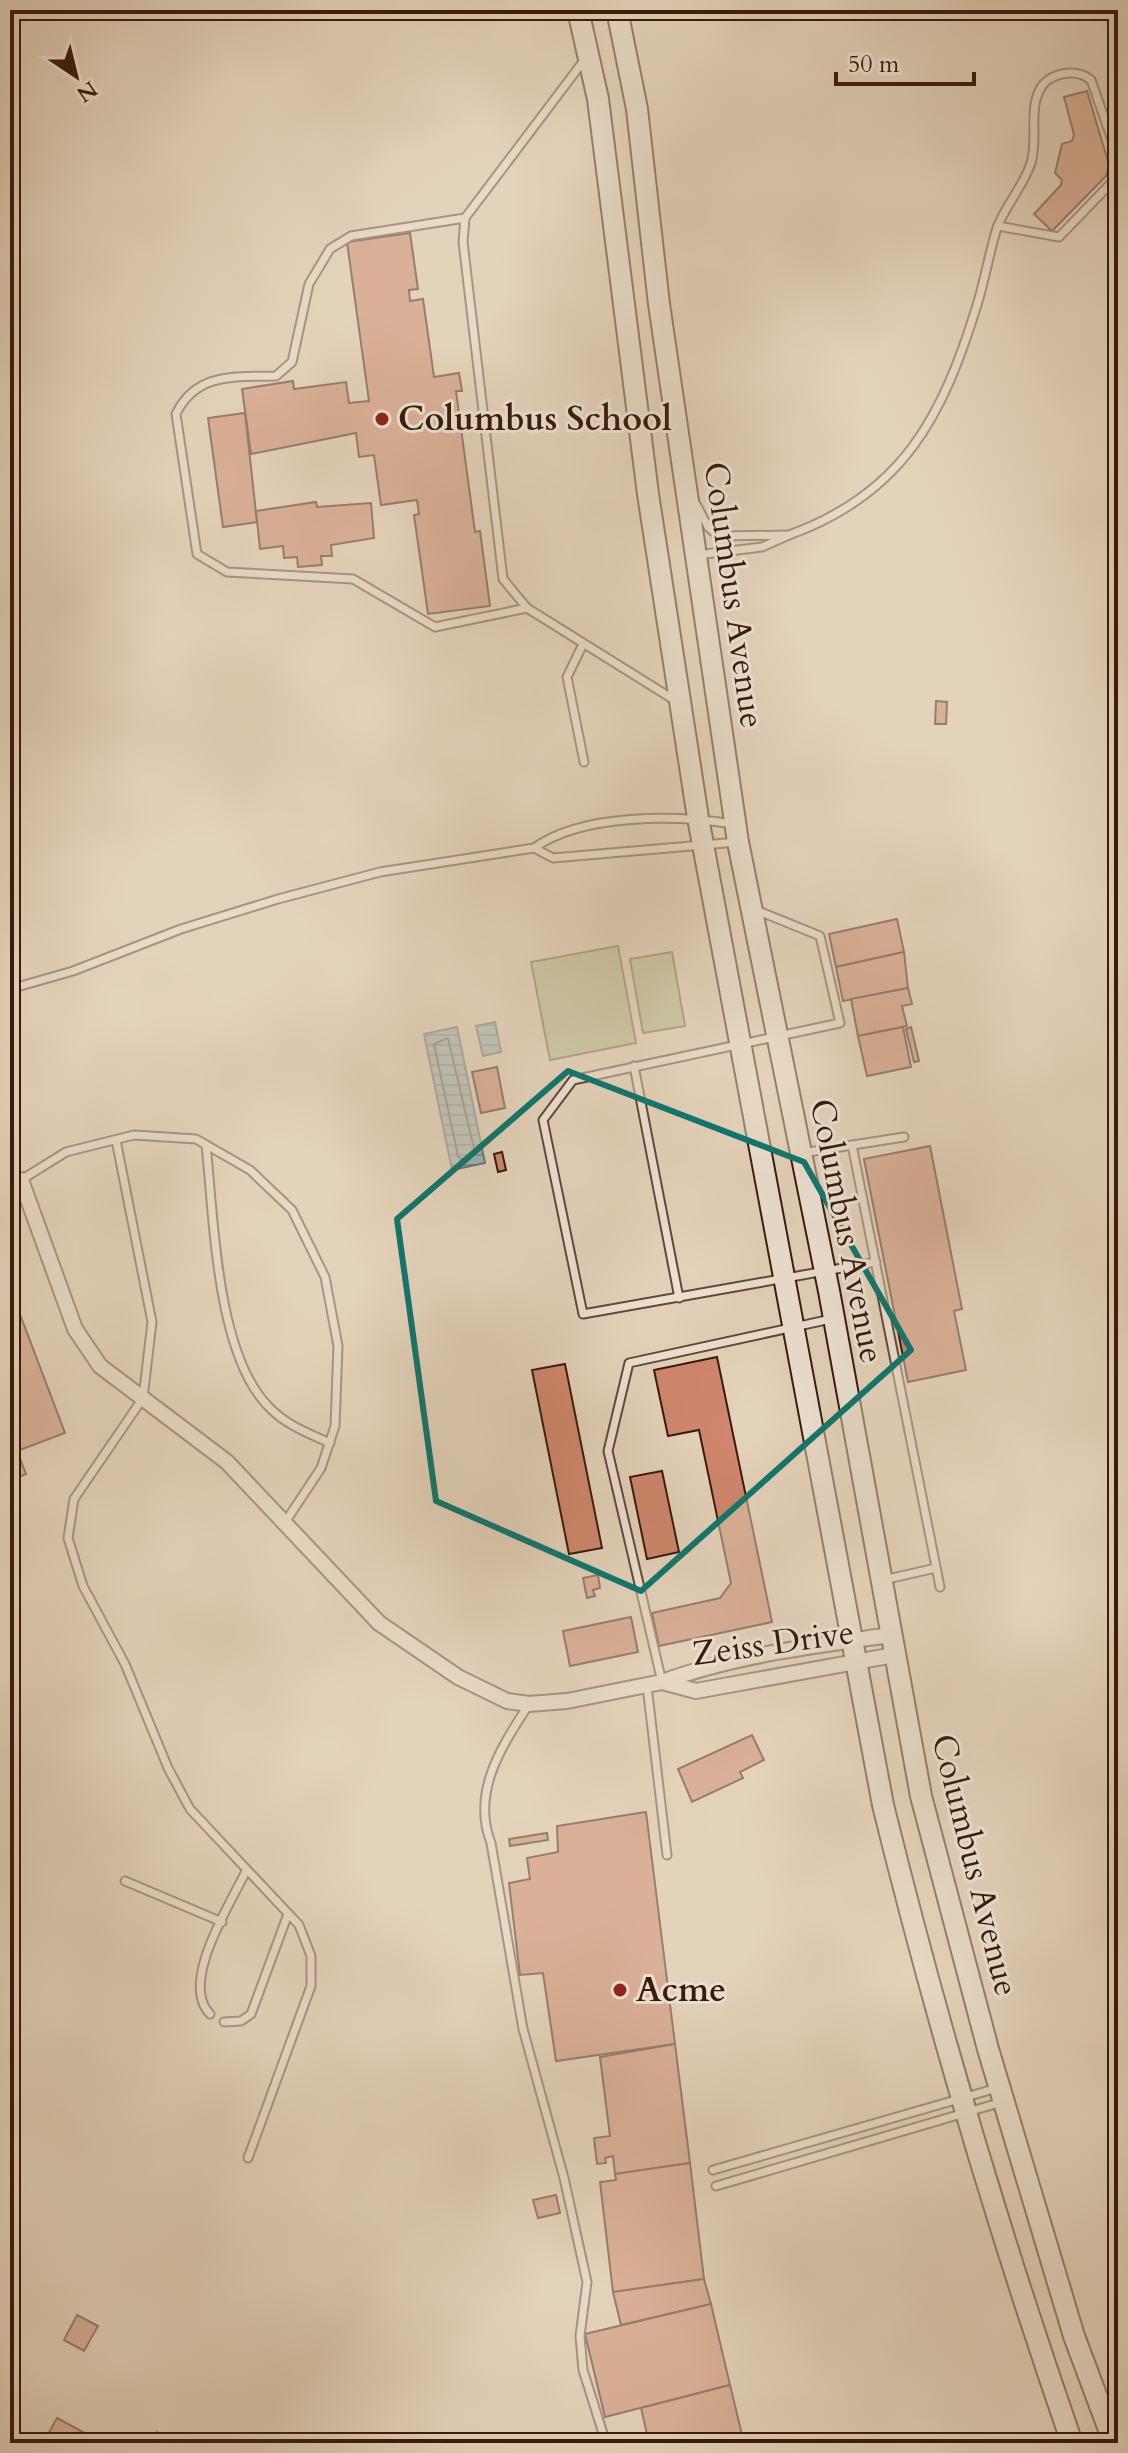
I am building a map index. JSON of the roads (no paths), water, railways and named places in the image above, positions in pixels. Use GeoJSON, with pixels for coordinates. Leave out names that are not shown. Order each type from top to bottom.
{"type":"FeatureCollection","features":[{"type":"Feature","properties":{"kind":"street","name":"Columbus Avenue"},"geometry":{"type":"LineString","coordinates":[[578,10],[601,118],[648,494],[698,818],[883,1805],[923,1966],[964,2105],[1025,2309],[1072,2443]]}},
{"type":"Feature","properties":{"kind":"street","name":"Columbus Avenue"},"geometry":{"type":"LineString","coordinates":[[617,10],[637,115],[685,484],[737,833],[834,1319],[921,1796],[1001,2094],[1074,2336],[1114,2443]]}},
{"type":"Feature","properties":{"kind":"street"},"geometry":{"type":"LineString","coordinates":[[601,118],[637,115]]}},
{"type":"Feature","properties":{"kind":"street"},"geometry":{"type":"LineString","coordinates":[[672,646],[708,643]]}},
{"type":"Feature","properties":{"kind":"street"},"geometry":{"type":"LineString","coordinates":[[21,1180],[75,1329],[100,1366],[227,1462],[379,1623],[458,1677],[507,1701],[529,1704]]}},
{"type":"Feature","properties":{"kind":"street","name":"Zeiss Drive"},"geometry":{"type":"LineString","coordinates":[[529,1704],[647,1686],[700,1668],[851,1641],[892,1645]]}},
{"type":"Feature","properties":{"kind":"street","name":"Zeiss Drive"},"geometry":{"type":"LineString","coordinates":[[662,1682],[696,1691],[855,1662],[892,1645]]}},
{"type":"Feature","properties":{"kind":"lane"},"geometry":{"type":"LineString","coordinates":[[589,54],[465,218],[463,242],[503,579],[527,608],[681,704]]}},
{"type":"Feature","properties":{"kind":"lane"},"geometry":{"type":"LineString","coordinates":[[695,555],[762,547],[826,522],[861,501],[897,468],[925,429],[950,381],[977,306],[998,226],[1029,168],[1040,88],[1053,76],[1078,74],[1091,80],[1118,157]]}},
{"type":"Feature","properties":{"kind":"lane"},"geometry":{"type":"LineString","coordinates":[[998,226],[1059,237],[1115,179],[1118,171]]}},
{"type":"Feature","properties":{"kind":"lane"},"geometry":{"type":"LineString","coordinates":[[465,218],[351,236],[330,249],[309,284],[292,362],[276,376],[221,377],[185,394],[176,414],[197,554],[227,572],[353,579],[435,627],[527,608]]}},
{"type":"Feature","properties":{"kind":"lane"},"geometry":{"type":"LineString","coordinates":[[685,484],[708,527],[718,536],[789,535]]}},
{"type":"Feature","properties":{"kind":"lane"},"geometry":{"type":"LineString","coordinates":[[583,644],[567,677],[584,762]]}},
{"type":"Feature","properties":{"kind":"lane"},"geometry":{"type":"LineString","coordinates":[[10,989],[73,971],[181,929],[293,895],[380,872],[534,848],[550,837],[598,825],[698,818],[737,833]]}},
{"type":"Feature","properties":{"kind":"lane"},"geometry":{"type":"LineString","coordinates":[[534,848],[553,858],[703,845],[737,833]]}},
{"type":"Feature","properties":{"kind":"lane"},"geometry":{"type":"LineString","coordinates":[[751,908],[820,936],[840,1023],[573,1080],[543,1120],[583,1314],[876,1262]]}},
{"type":"Feature","properties":{"kind":"lane"},"geometry":{"type":"LineString","coordinates":[[634,1066],[679,1298]]}},
{"type":"Feature","properties":{"kind":"lane"},"geometry":{"type":"LineString","coordinates":[[21,1180],[66,1152],[134,1135],[196,1139],[250,1170],[292,1210],[325,1277],[338,1346],[335,1426],[330,1443],[321,1468],[286,1521]]}},
{"type":"Feature","properties":{"kind":"lane"},"geometry":{"type":"LineString","coordinates":[[799,1153],[904,1137]]}},
{"type":"Feature","properties":{"kind":"lane"},"geometry":{"type":"LineString","coordinates":[[116,1140],[152,1322],[143,1398],[74,1499],[68,1538],[83,1586],[125,1664],[168,1768],[190,1809],[299,1925],[311,1956],[311,1986],[248,2158]]}},
{"type":"Feature","properties":{"kind":"lane"},"geometry":{"type":"LineString","coordinates":[[206,1145],[223,1288],[232,1338],[245,1375],[267,1406],[290,1425],[330,1443]]}},
{"type":"Feature","properties":{"kind":"lane"},"geometry":{"type":"LineString","coordinates":[[852,1145],[940,1587]]}},
{"type":"Feature","properties":{"kind":"lane"},"geometry":{"type":"LineString","coordinates":[[662,1682],[608,1451],[629,1363],[834,1319]]}},
{"type":"Feature","properties":{"kind":"lane"},"geometry":{"type":"LineString","coordinates":[[880,1581],[936,1568]]}},
{"type":"Feature","properties":{"kind":"lane"},"geometry":{"type":"LineString","coordinates":[[647,1686],[667,1855]]}},
{"type":"Feature","properties":{"kind":"lane"},"geometry":{"type":"LineString","coordinates":[[529,1704],[492,1762],[484,1825],[491,1843],[523,2029],[564,2178],[587,2282],[580,2336],[583,2370],[606,2443]]}},
{"type":"Feature","properties":{"kind":"lane"},"geometry":{"type":"LineString","coordinates":[[210,2014],[201,2005],[197,1990],[204,1960],[246,1871]]}},
{"type":"Feature","properties":{"kind":"lane"},"geometry":{"type":"LineString","coordinates":[[125,1881],[222,1922]]}},
{"type":"Feature","properties":{"kind":"lane"},"geometry":{"type":"LineString","coordinates":[[224,2022],[241,2021],[251,2014],[288,1914]]}},
{"type":"Feature","properties":{"kind":"lane"},"geometry":{"type":"LineString","coordinates":[[716,2186],[1001,2094]]}},
{"type":"Feature","properties":{"kind":"lane"},"geometry":{"type":"LineString","coordinates":[[713,2170],[1001,2094]]}},
{"type":"Feature","properties":{"kind":"water"},"geometry":{"type":"Polygon","coordinates":[[[495,1022],[501,1052],[483,1056],[476,1026],[495,1022]]]}},
{"type":"Feature","properties":{"kind":"water"},"geometry":{"type":"Polygon","coordinates":[[[457,1027],[485,1163],[452,1170],[424,1034],[457,1027]]]}},
{"type":"Feature","properties":{"kind":"place","name":"Columbus School"},"geometry":{"type":"Point","coordinates":[382,419]}},
{"type":"Feature","properties":{"kind":"place","name":"Acme"},"geometry":{"type":"Point","coordinates":[620,1990]}}]}
